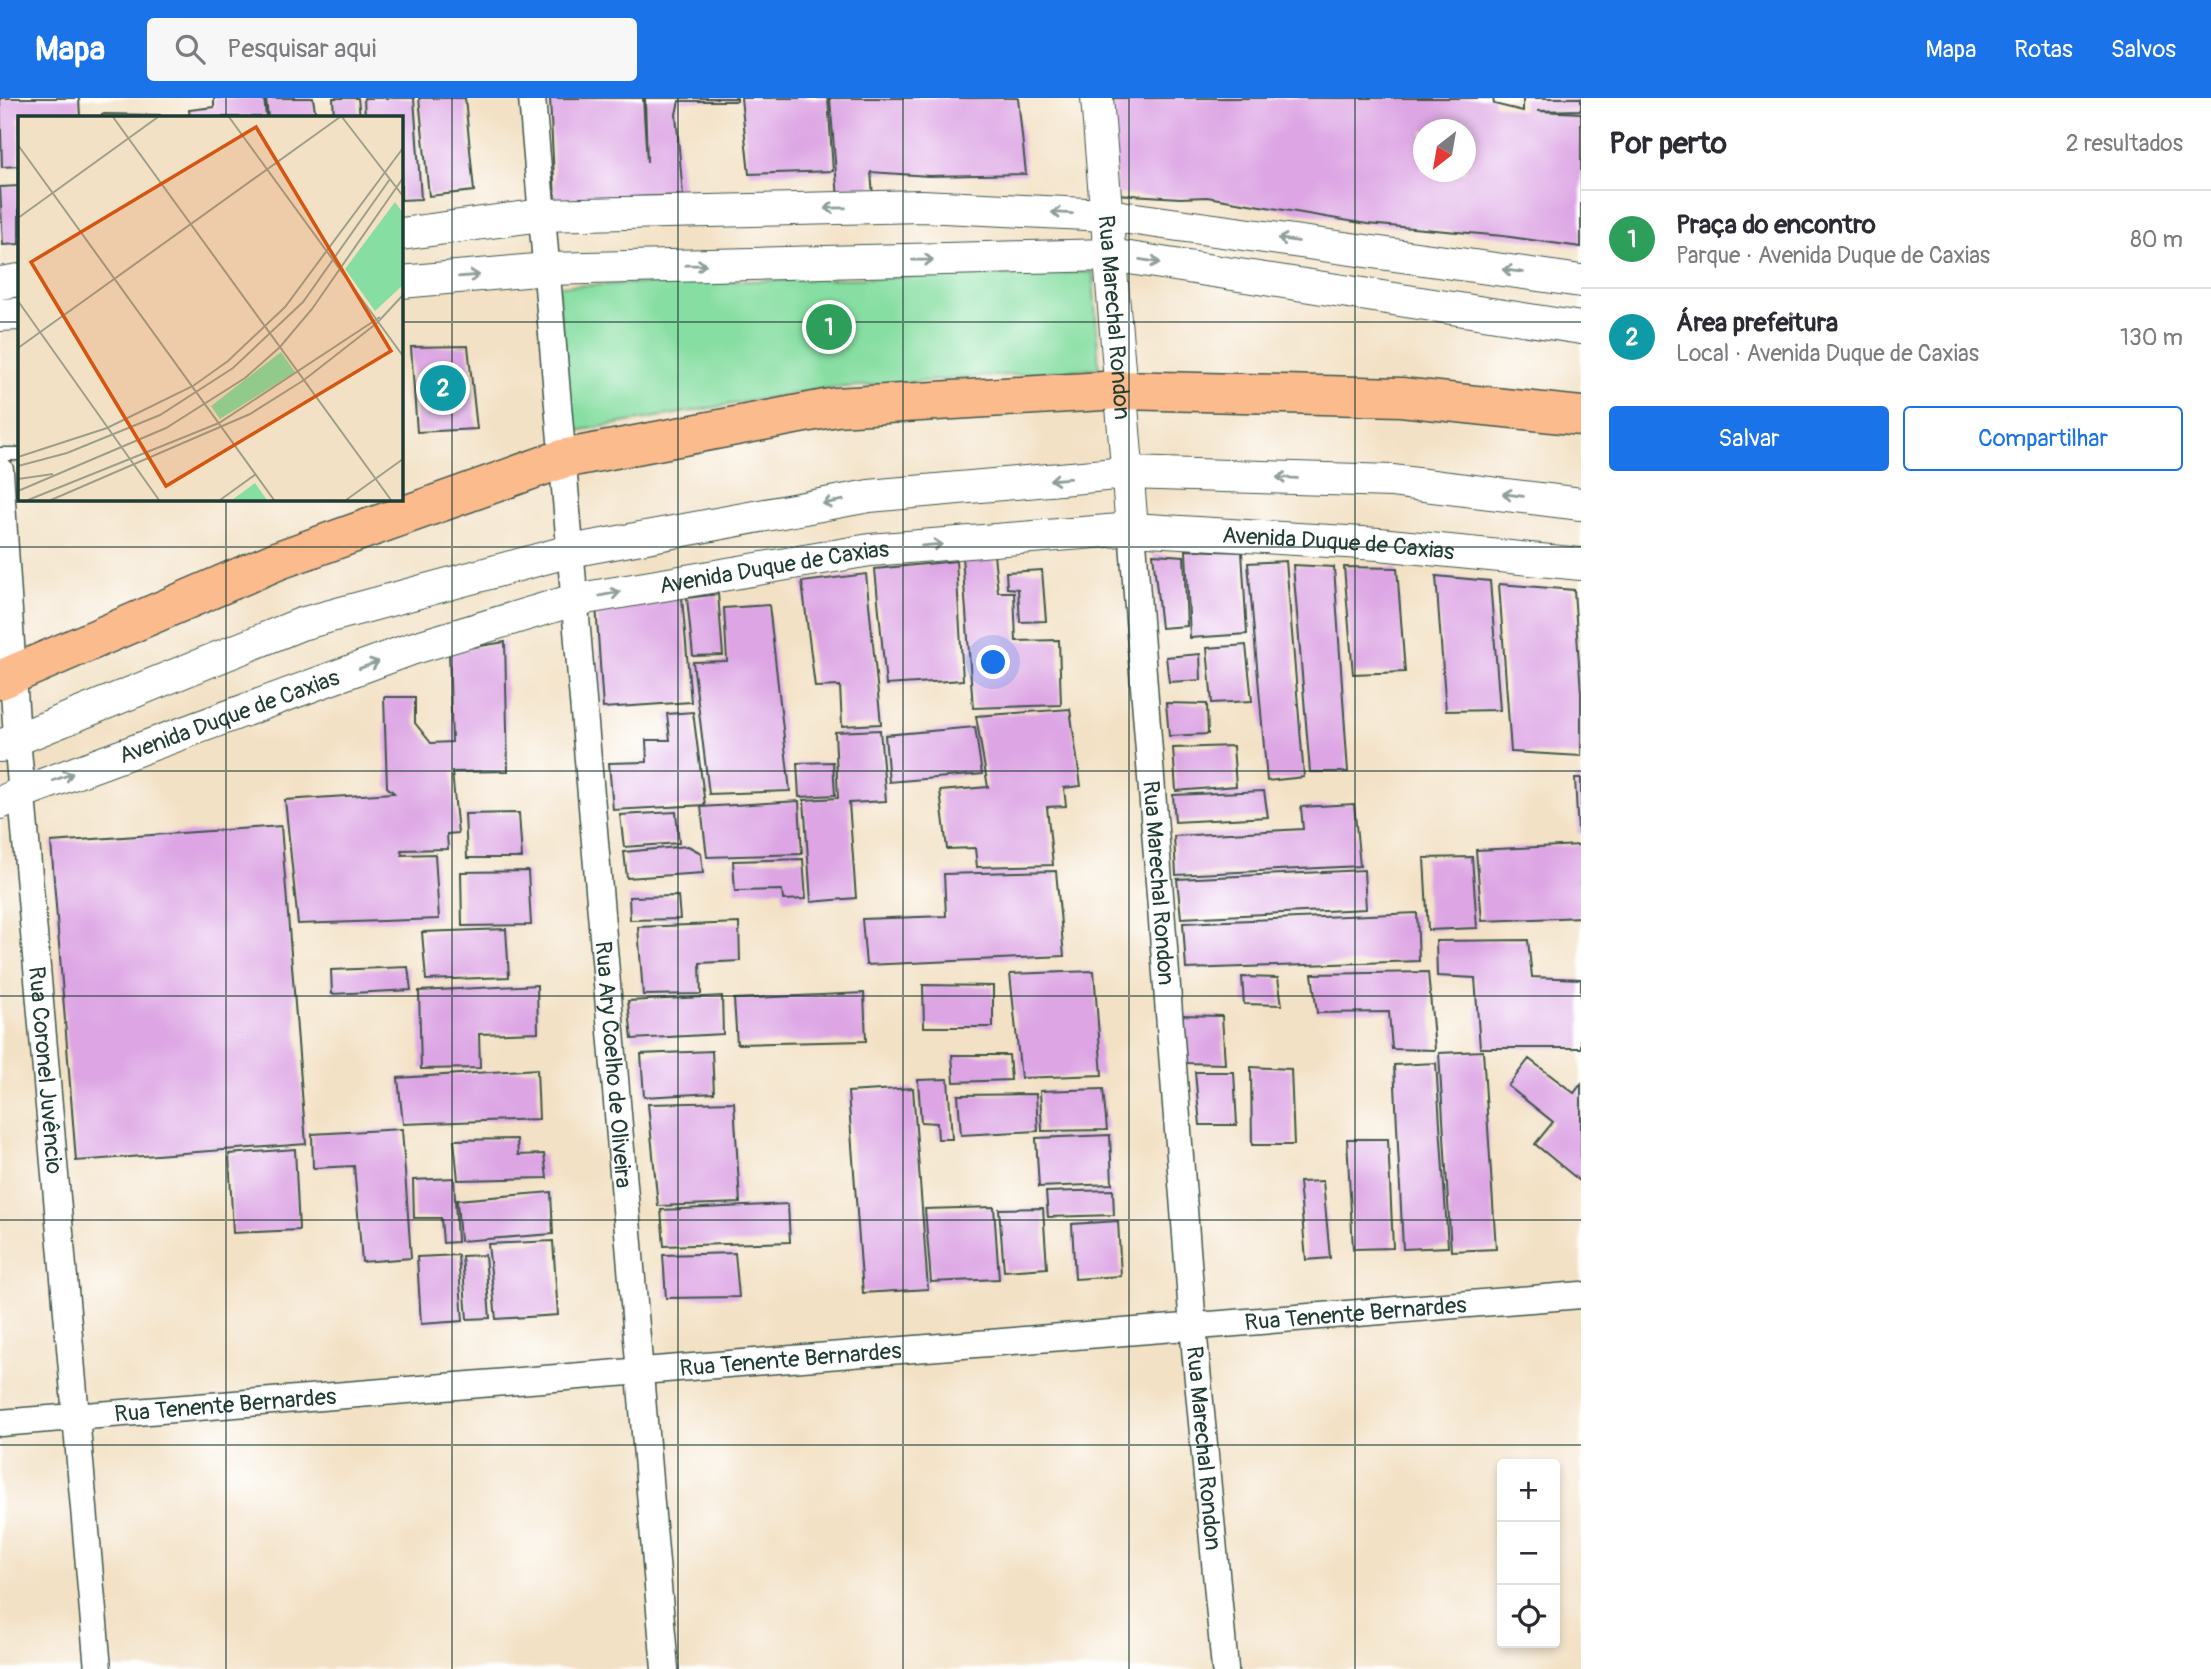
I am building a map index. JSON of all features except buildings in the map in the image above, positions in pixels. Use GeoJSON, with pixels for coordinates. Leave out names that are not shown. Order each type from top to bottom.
{"type":"FeatureCollection","features":[{"type":"Feature","properties":{"kind":"main road"},"geometry":{"type":"LineString","coordinates":[[6,677],[279,560],[562,459],[836,407],[1120,390],[1401,397],[1581,416]]}},
{"type":"Feature","properties":{"kind":"street","name":"Rua Ary Coelho de Oliveira"},"geometry":{"type":"LineString","coordinates":[[532,98],[665,1669]]}},
{"type":"Feature","properties":{"kind":"street","name":"Rua Marechal Rondon"},"geometry":{"type":"LineString","coordinates":[[1097,98],[1193,1327],[1225,1669]]}},
{"type":"Feature","properties":{"kind":"street"},"geometry":{"type":"LineString","coordinates":[[402,234],[542,215],[922,206],[1107,215],[1581,281]]}},
{"type":"Feature","properties":{"kind":"street"},"geometry":{"type":"LineString","coordinates":[[402,282],[547,269],[1110,255],[1581,328]]}},
{"type":"Feature","properties":{"kind":"street"},"geometry":{"type":"LineString","coordinates":[[0,282],[18,280]]}},
{"type":"Feature","properties":{"kind":"street"},"geometry":{"type":"LineString","coordinates":[[0,315],[18,314]]}},
{"type":"Feature","properties":{"kind":"street","name":"Rua Coronel Juvêncio"},"geometry":{"type":"LineString","coordinates":[[0,470],[11,798],[77,1417],[98,1669]]}},
{"type":"Feature","properties":{"kind":"street"},"geometry":{"type":"LineString","coordinates":[[8,742],[302,624],[570,551],[869,496],[1127,473],[1392,481],[1581,504]]}},
{"type":"Feature","properties":{"kind":"street","name":"Avenida Duque de Caxias"},"geometry":{"type":"LineString","coordinates":[[11,798],[411,649],[574,600],[870,550],[1132,529],[1379,544],[1581,564]]}},
{"type":"Feature","properties":{"kind":"street","name":"Rua Tenente Bernardes"},"geometry":{"type":"LineString","coordinates":[[0,1423],[1581,1295]]}},
{"type":"Feature","properties":{"kind":"lane"},"geometry":{"type":"LineString","coordinates":[[0,454],[18,454]]}},
{"type":"Feature","properties":{"kind":"green space"},"geometry":{"type":"Polygon","coordinates":[[[1093,272],[1099,368],[820,389],[570,432],[558,286],[1093,272]]]}},
{"type":"Feature","properties":{"kind":"place","name":"Praça do encontro"},"geometry":{"type":"Point","coordinates":[829,327]}},
{"type":"Feature","properties":{"kind":"place","name":"Área prefeitura"},"geometry":{"type":"Point","coordinates":[443,388]}}]}
